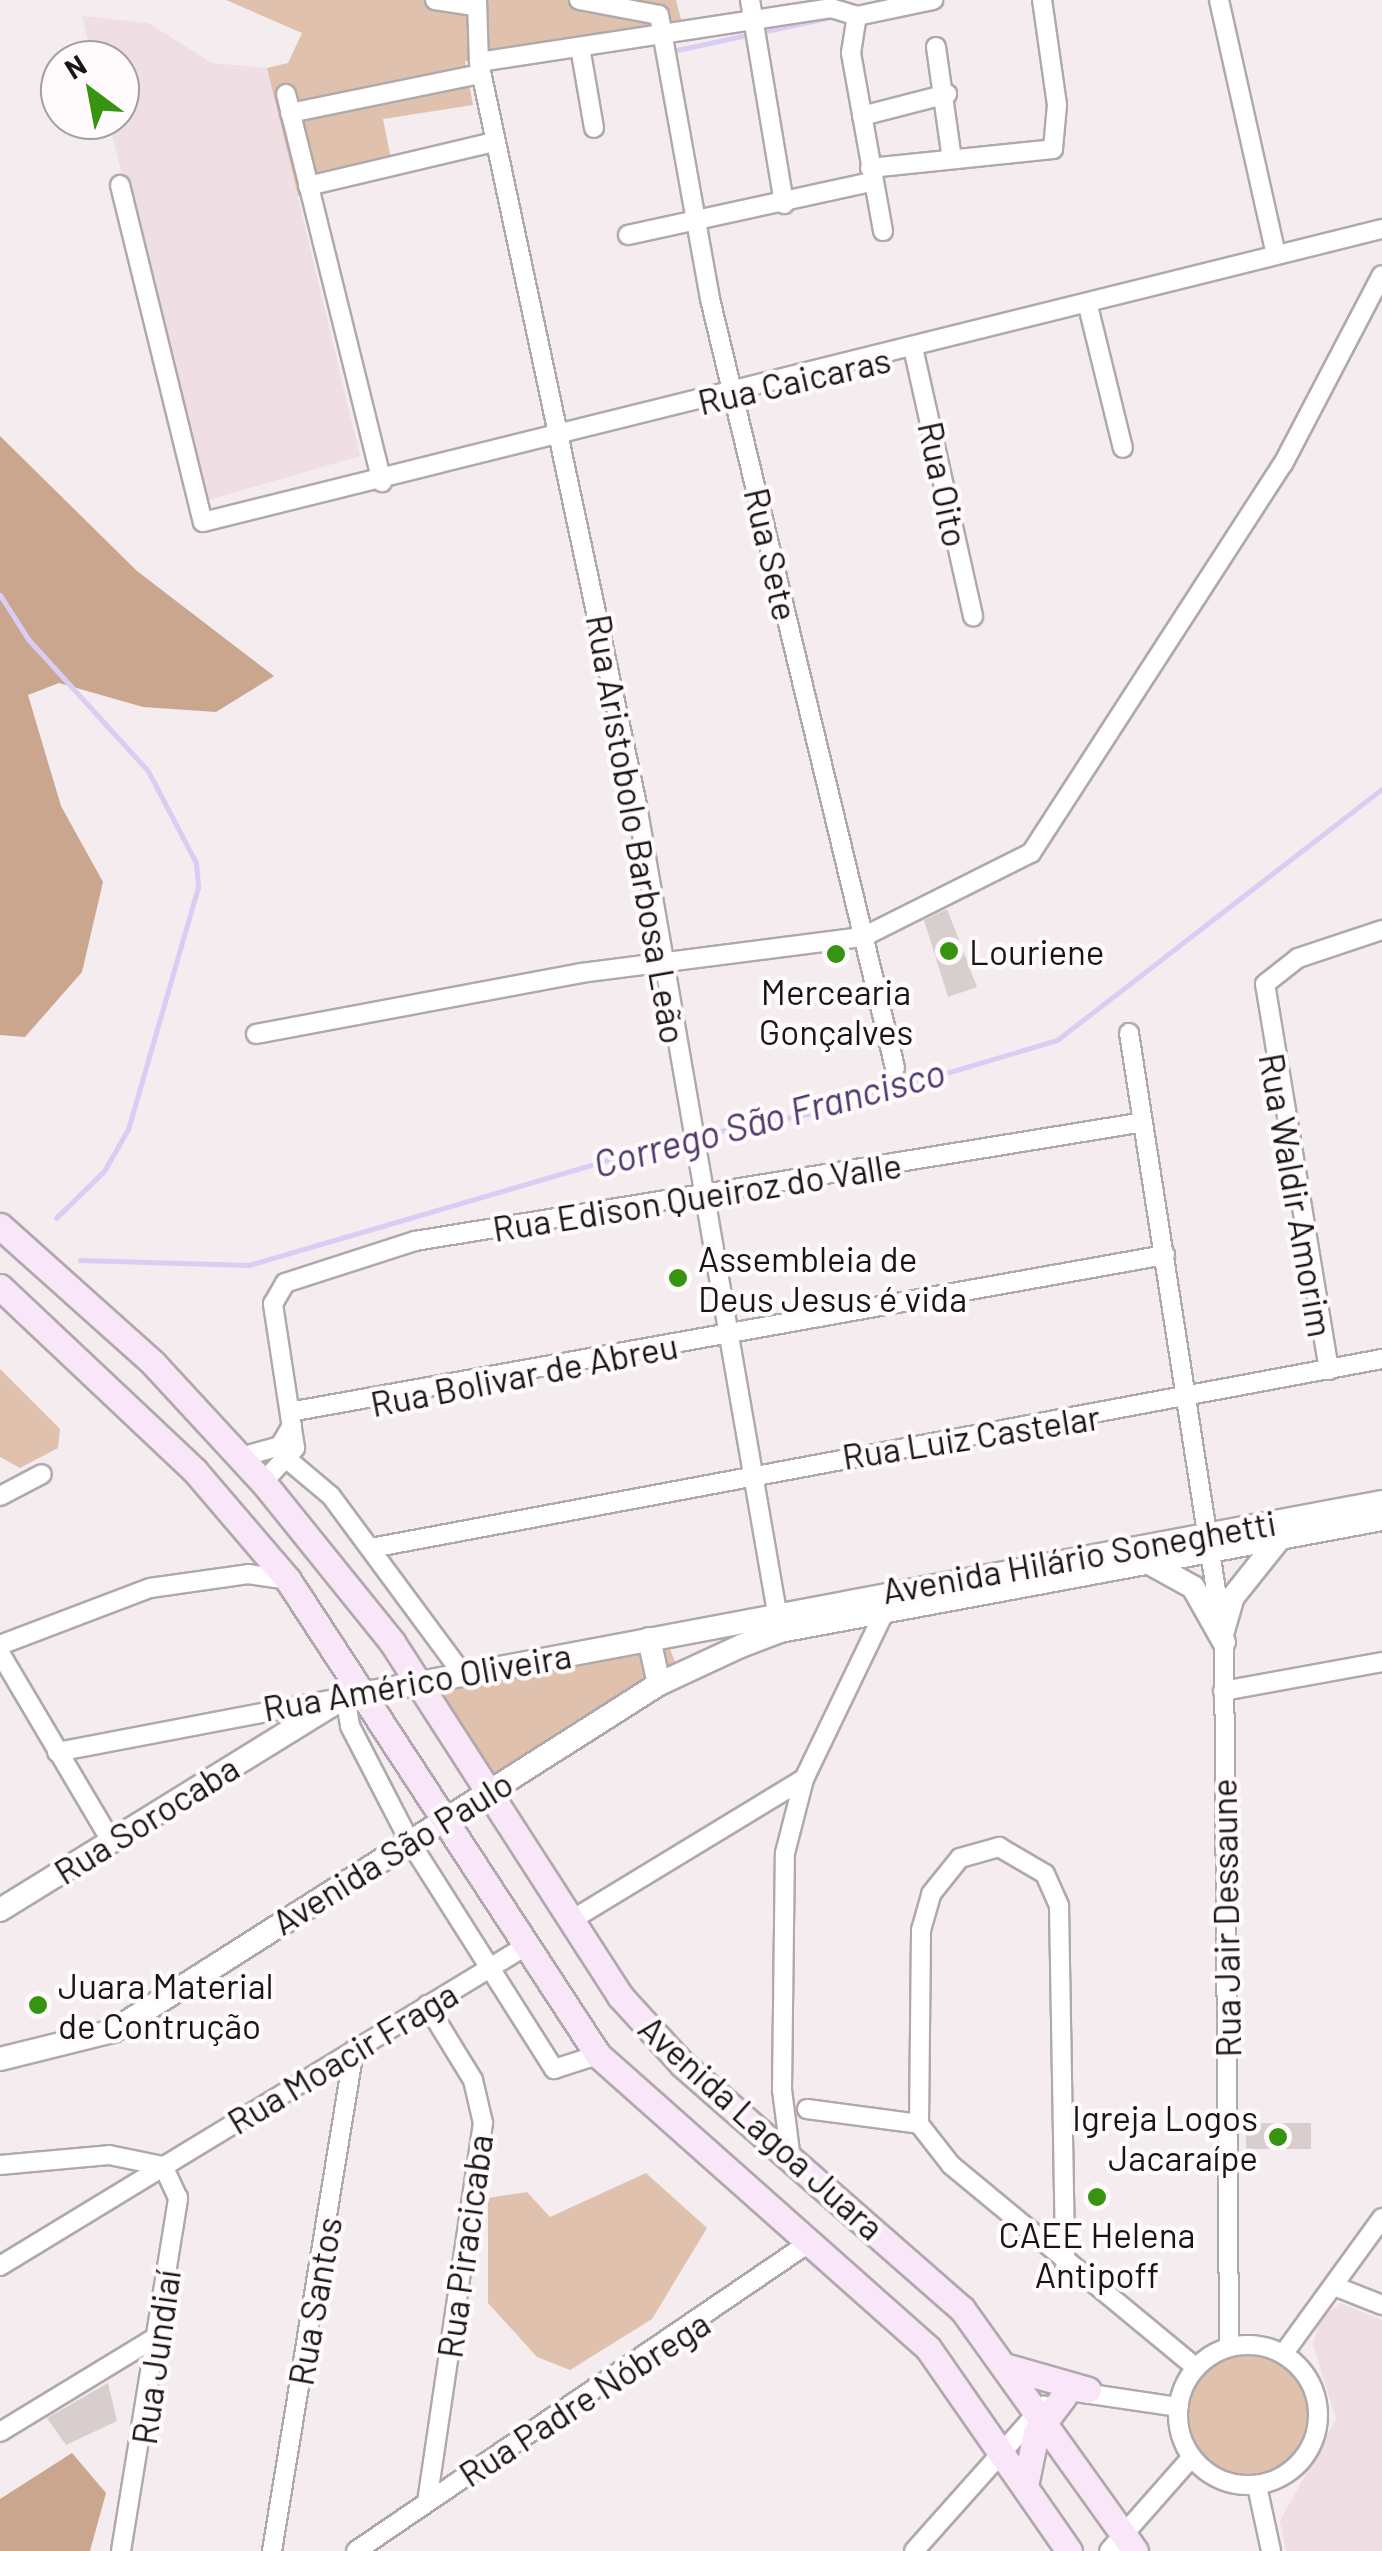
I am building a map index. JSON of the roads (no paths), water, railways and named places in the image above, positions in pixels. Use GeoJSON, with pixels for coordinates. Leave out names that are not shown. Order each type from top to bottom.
{"type":"FeatureCollection","features":[{"type":"Feature","properties":{"kind":"main road","name":"Avenida Lagoa Juara"},"geometry":{"type":"LineString","coordinates":[[0,1226],[241,1456],[418,1682],[570,1920],[648,2031],[940,2287],[1008,2367],[1122,2545]]}},
{"type":"Feature","properties":{"kind":"main road","name":"Avenida Lagoa Juara"},"geometry":{"type":"LineString","coordinates":[[0,1287],[195,1471],[288,1580],[521,1949],[598,2055],[928,2348],[1070,2551]]}},
{"type":"Feature","properties":{"kind":"main road"},"geometry":{"type":"LineString","coordinates":[[1008,2367],[1076,2393]]}},
{"type":"Feature","properties":{"kind":"main road"},"geometry":{"type":"LineString","coordinates":[[1025,2486],[1039,2416],[1076,2393]]}},
{"type":"Feature","properties":{"kind":"street"},"geometry":{"type":"LineString","coordinates":[[435,0],[475,3]]}},
{"type":"Feature","properties":{"kind":"street"},"geometry":{"type":"LineString","coordinates":[[579,0],[657,12],[659,38]]}},
{"type":"Feature","properties":{"kind":"street"},"geometry":{"type":"LineString","coordinates":[[750,0],[784,204]]}},
{"type":"Feature","properties":{"kind":"street"},"geometry":{"type":"LineString","coordinates":[[382,482],[288,104],[480,68],[510,58],[659,38],[838,4],[857,16],[932,0]]}},
{"type":"Feature","properties":{"kind":"street"},"geometry":{"type":"LineString","coordinates":[[628,235],[784,204],[870,175],[952,158],[1056,146],[1042,0]]}},
{"type":"Feature","properties":{"kind":"street"},"geometry":{"type":"LineString","coordinates":[[1219,0],[1276,255]]}},
{"type":"Feature","properties":{"kind":"street","name":"Rua Aristobolo Barbosa Leão"},"geometry":{"type":"LineString","coordinates":[[475,3],[480,68],[494,142],[559,437],[665,965],[694,1156],[731,1335],[778,1620]]}},
{"type":"Feature","properties":{"kind":"street"},"geometry":{"type":"LineString","coordinates":[[857,16],[851,53],[883,231]]}},
{"type":"Feature","properties":{"kind":"street","name":"Rua Sete"},"geometry":{"type":"LineString","coordinates":[[659,38],[734,394],[895,1068]]}},
{"type":"Feature","properties":{"kind":"street"},"geometry":{"type":"LineString","coordinates":[[580,47],[594,128]]}},
{"type":"Feature","properties":{"kind":"street"},"geometry":{"type":"LineString","coordinates":[[936,47],[947,94],[952,158]]}},
{"type":"Feature","properties":{"kind":"street"},"geometry":{"type":"LineString","coordinates":[[862,116],[947,94]]}},
{"type":"Feature","properties":{"kind":"street"},"geometry":{"type":"LineString","coordinates":[[308,186],[494,142]]}},
{"type":"Feature","properties":{"kind":"street","name":"Rua Caicaras"},"geometry":{"type":"LineString","coordinates":[[120,186],[203,522],[914,352],[1382,230]]}},
{"type":"Feature","properties":{"kind":"street"},"geometry":{"type":"LineString","coordinates":[[256,1034],[665,965],[863,937],[1039,845],[1283,464],[1382,275]]}},
{"type":"Feature","properties":{"kind":"street"},"geometry":{"type":"LineString","coordinates":[[1088,306],[1123,448]]}},
{"type":"Feature","properties":{"kind":"street","name":"Rua Oito"},"geometry":{"type":"LineString","coordinates":[[914,352],[973,616]]}},
{"type":"Feature","properties":{"kind":"street","name":"Rua Waldir Amorim"},"geometry":{"type":"LineString","coordinates":[[1329,1370],[1264,1020],[1274,973],[1382,930]]}},
{"type":"Feature","properties":{"kind":"street","name":"Rua Jair Dessaune"},"geometry":{"type":"LineString","coordinates":[[1129,1033],[1138,1124],[1165,1255],[1214,1541],[1224,1637],[1229,2347]]}},
{"type":"Feature","properties":{"kind":"street","name":"Rua Edison Queiroz do Valle"},"geometry":{"type":"LineString","coordinates":[[295,1413],[273,1304],[285,1282],[415,1241],[1138,1124]]}},
{"type":"Feature","properties":{"kind":"street","name":"Rua Bolivar de Abreu"},"geometry":{"type":"LineString","coordinates":[[295,1413],[1165,1255]]}},
{"type":"Feature","properties":{"kind":"street","name":"Rua Luiz Castelar"},"geometry":{"type":"LineString","coordinates":[[371,1548],[754,1472],[1190,1400],[1382,1358]]}},
{"type":"Feature","properties":{"kind":"street"},"geometry":{"type":"LineString","coordinates":[[262,1482],[287,1451],[295,1413]]}},
{"type":"Feature","properties":{"kind":"street"},"geometry":{"type":"LineString","coordinates":[[241,1456],[287,1451]]}},
{"type":"Feature","properties":{"kind":"street"},"geometry":{"type":"LineString","coordinates":[[287,1451],[331,1496],[462,1673]]}},
{"type":"Feature","properties":{"kind":"street"},"geometry":{"type":"LineString","coordinates":[[0,1496],[42,1474]]}},
{"type":"Feature","properties":{"kind":"street","name":"Avenida Hilário Soneghetti"},"geometry":{"type":"LineString","coordinates":[[1037,1572],[1144,1560],[1382,1502]]}},
{"type":"Feature","properties":{"kind":"street","name":"Avenida Hilário Soneghetti"},"geometry":{"type":"LineString","coordinates":[[778,1620],[1214,1541],[1280,1538],[1382,1519]]}},
{"type":"Feature","properties":{"kind":"street"},"geometry":{"type":"LineString","coordinates":[[1224,1637],[1233,1597],[1280,1538]]}},
{"type":"Feature","properties":{"kind":"street"},"geometry":{"type":"LineString","coordinates":[[1144,1560],[1193,1587],[1224,1637]]}},
{"type":"Feature","properties":{"kind":"street"},"geometry":{"type":"LineString","coordinates":[[0,1645],[150,1588],[248,1574],[288,1580]]}},
{"type":"Feature","properties":{"kind":"street"},"geometry":{"type":"LineString","coordinates":[[791,2160],[783,2065],[785,1853],[804,1779],[889,1601]]}},
{"type":"Feature","properties":{"kind":"street","name":"Rua Américo Oliveira"},"geometry":{"type":"LineString","coordinates":[[57,1752],[462,1673],[778,1620]]}},
{"type":"Feature","properties":{"kind":"street","name":"Avenida São Paulo"},"geometry":{"type":"LineString","coordinates":[[0,2059],[112,2030],[659,1684],[778,1620]]}},
{"type":"Feature","properties":{"kind":"street"},"geometry":{"type":"LineString","coordinates":[[648,1639],[659,1684]]}},
{"type":"Feature","properties":{"kind":"street"},"geometry":{"type":"LineString","coordinates":[[0,1653],[110,1839]]}},
{"type":"Feature","properties":{"kind":"street"},"geometry":{"type":"LineString","coordinates":[[1223,1691],[1382,1662]]}},
{"type":"Feature","properties":{"kind":"street"},"geometry":{"type":"LineString","coordinates":[[357,1694],[410,1842],[554,2070],[598,2055]]}},
{"type":"Feature","properties":{"kind":"street","name":"Rua Sorocaba"},"geometry":{"type":"LineString","coordinates":[[0,1910],[110,1839],[357,1694]]}},
{"type":"Feature","properties":{"kind":"street"},"geometry":{"type":"LineString","coordinates":[[570,1920],[804,1779]]}},
{"type":"Feature","properties":{"kind":"street"},"geometry":{"type":"LineString","coordinates":[[919,2124],[921,1930],[931,1894],[960,1858],[999,1847],[1045,1874],[1059,1906],[1065,2264]]}},
{"type":"Feature","properties":{"kind":"street","name":"Rua Moacir Fraga"},"geometry":{"type":"LineString","coordinates":[[0,2266],[521,1949]]}},
{"type":"Feature","properties":{"kind":"street","name":"Rua Piracicaba"},"geometry":{"type":"LineString","coordinates":[[427,2005],[473,2080],[483,2123],[427,2500]]}},
{"type":"Feature","properties":{"kind":"street","name":"Rua Santos"},"geometry":{"type":"LineString","coordinates":[[272,2551],[354,2050]]}},
{"type":"Feature","properties":{"kind":"street"},"geometry":{"type":"LineString","coordinates":[[808,2108],[919,2124],[1065,2264],[1196,2368]]}},
{"type":"Feature","properties":{"kind":"street"},"geometry":{"type":"LineString","coordinates":[[0,2165],[108,2154],[163,2166]]}},
{"type":"Feature","properties":{"kind":"street","name":"Rua Jundiaí"},"geometry":{"type":"LineString","coordinates":[[120,2551],[161,2334],[178,2198],[163,2166]]}},
{"type":"Feature","properties":{"kind":"street"},"geometry":{"type":"LineString","coordinates":[[1284,2354],[1382,2218]]}},
{"type":"Feature","properties":{"kind":"street","name":"Rua Padre Nóbrega"},"geometry":{"type":"LineString","coordinates":[[356,2551],[810,2242]]}},
{"type":"Feature","properties":{"kind":"street"},"geometry":{"type":"LineString","coordinates":[[1334,2286],[1382,2305]]}},
{"type":"Feature","properties":{"kind":"street"},"geometry":{"type":"LineString","coordinates":[[0,2432],[161,2334]]}},
{"type":"Feature","properties":{"kind":"street"},"geometry":{"type":"LineString","coordinates":[[1229,2347],[1284,2354],[1313,2385],[1318,2427],[1304,2456],[1257,2486],[1220,2480],[1191,2458],[1179,2407],[1196,2368],[1229,2347]]}},
{"type":"Feature","properties":{"kind":"street"},"geometry":{"type":"LineString","coordinates":[[1076,2393],[1179,2407]]}},
{"type":"Feature","properties":{"kind":"street"},"geometry":{"type":"LineString","coordinates":[[914,2551],[1000,2449],[1039,2416]]}},
{"type":"Feature","properties":{"kind":"street"},"geometry":{"type":"LineString","coordinates":[[1122,2545],[1191,2458]]}},
{"type":"Feature","properties":{"kind":"street"},"geometry":{"type":"LineString","coordinates":[[1257,2486],[1271,2551]]}},
{"type":"Feature","properties":{"kind":"waterway"},"geometry":{"type":"LineString","coordinates":[[672,51],[837,16]]}},
{"type":"Feature","properties":{"kind":"waterway"},"geometry":{"type":"LineString","coordinates":[[0,595],[28,639],[148,771],[196,863],[198,887],[128,1129],[104,1171],[56,1218]]}},
{"type":"Feature","properties":{"kind":"waterway","name":"Corrego São Francisco"},"geometry":{"type":"LineString","coordinates":[[699,1135],[812,1113],[1057,1040],[1382,789]]}},
{"type":"Feature","properties":{"kind":"waterway","name":"Corrego São Francisco"},"geometry":{"type":"LineString","coordinates":[[80,1260],[249,1265],[688,1137]]}},
{"type":"Feature","properties":{"kind":"place","name":"Louriene"},"geometry":{"type":"Point","coordinates":[949,951]}},
{"type":"Feature","properties":{"kind":"place","name":"Mercearia Gonçalves"},"geometry":{"type":"Point","coordinates":[836,954]}},
{"type":"Feature","properties":{"kind":"place","name":"Assembleia de Deus Jesus é vida"},"geometry":{"type":"Point","coordinates":[678,1278]}},
{"type":"Feature","properties":{"kind":"place","name":"Juara Material de Contrução"},"geometry":{"type":"Point","coordinates":[38,2005]}},
{"type":"Feature","properties":{"kind":"place","name":"Igreja Logos Jacaraípe"},"geometry":{"type":"Point","coordinates":[1278,2137]}},
{"type":"Feature","properties":{"kind":"place","name":"CAEE Helena Antipoff"},"geometry":{"type":"Point","coordinates":[1097,2197]}}]}
